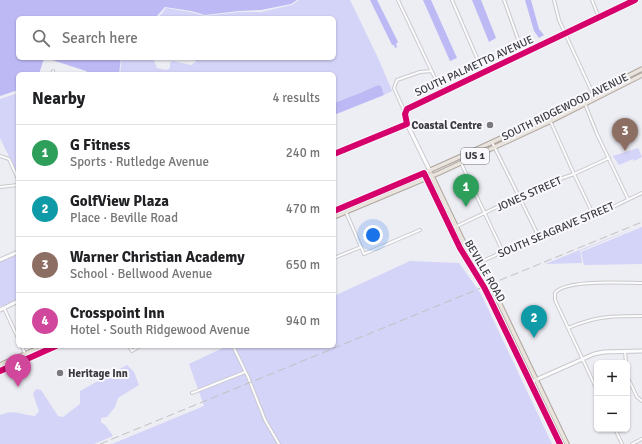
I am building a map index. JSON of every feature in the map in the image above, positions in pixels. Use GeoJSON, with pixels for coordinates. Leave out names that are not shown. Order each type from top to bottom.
{"type":"FeatureCollection","features":[{"type":"Feature","properties":{"kind":"main road","name":"SOUTH RIDGEWOOD AVENUE"},"geometry":{"type":"LineString","coordinates":[[336,210],[492,142],[642,69]]}},
{"type":"Feature","properties":{"kind":"main road","name":"SOUTH RIDGEWOOD AVENUE"},"geometry":{"type":"LineString","coordinates":[[336,216],[461,163],[551,121],[642,75]]}},
{"type":"Feature","properties":{"kind":"main road","name":"BEVILLE ROAD"},"geometry":{"type":"LineString","coordinates":[[430,170],[465,245],[497,298],[567,444]]}},
{"type":"Feature","properties":{"kind":"main road","name":"BEVILLE ROAD"},"geometry":{"type":"LineString","coordinates":[[424,173],[450,229],[492,301],[559,442]]}},
{"type":"Feature","properties":{"kind":"main road"},"geometry":{"type":"LineString","coordinates":[[347,211],[356,204],[357,201]]}},
{"type":"Feature","properties":{"kind":"main road"},"geometry":{"type":"LineString","coordinates":[[0,365],[38,348]]}},
{"type":"Feature","properties":{"kind":"main road"},"geometry":{"type":"LineString","coordinates":[[42,352],[47,348]]}},
{"type":"Feature","properties":{"kind":"main road"},"geometry":{"type":"LineString","coordinates":[[0,371],[51,348]]}},
{"type":"Feature","properties":{"kind":"street"},"geometry":{"type":"LineString","coordinates":[[398,0],[442,93]]}},
{"type":"Feature","properties":{"kind":"street"},"geometry":{"type":"LineString","coordinates":[[452,0],[483,73]]}},
{"type":"Feature","properties":{"kind":"street"},"geometry":{"type":"LineString","coordinates":[[504,0],[524,54]]}},
{"type":"Feature","properties":{"kind":"street"},"geometry":{"type":"LineString","coordinates":[[554,0],[559,20],[593,94]]}},
{"type":"Feature","properties":{"kind":"street"},"geometry":{"type":"LineString","coordinates":[[592,0],[599,18]]}},
{"type":"Feature","properties":{"kind":"street","name":"SOUTH PALMETTO AVENUE"},"geometry":{"type":"LineString","coordinates":[[405,113],[407,109],[635,0]]}},
{"type":"Feature","properties":{"kind":"street"},"geometry":{"type":"LineString","coordinates":[[336,153],[407,124],[405,113],[394,88],[396,82],[397,80],[413,74],[432,71]]}},
{"type":"Feature","properties":{"kind":"street"},"geometry":{"type":"LineString","coordinates":[[612,84],[615,88]]}},
{"type":"Feature","properties":{"kind":"street"},"geometry":{"type":"LineString","coordinates":[[582,99],[628,199]]}},
{"type":"Feature","properties":{"kind":"street"},"geometry":{"type":"LineString","coordinates":[[548,116],[594,216]]}},
{"type":"Feature","properties":{"kind":"street","name":"BEVILLE ROAD"},"geometry":{"type":"LineString","coordinates":[[407,124],[430,170]]}},
{"type":"Feature","properties":{"kind":"street"},"geometry":{"type":"LineString","coordinates":[[492,142],[538,235]]}},
{"type":"Feature","properties":{"kind":"street"},"geometry":{"type":"LineString","coordinates":[[0,156],[9,159],[16,175]]}},
{"type":"Feature","properties":{"kind":"street","name":"JONES STREET"},"geometry":{"type":"LineString","coordinates":[[450,229],[486,214],[543,185],[574,174],[609,158]]}},
{"type":"Feature","properties":{"kind":"street"},"geometry":{"type":"LineString","coordinates":[[461,163],[503,252]]}},
{"type":"Feature","properties":{"kind":"street"},"geometry":{"type":"LineString","coordinates":[[0,187],[16,185]]}},
{"type":"Feature","properties":{"kind":"street","name":"SOUTH SEAGRAVE STREET"},"geometry":{"type":"LineString","coordinates":[[471,266],[550,230],[577,223],[594,216],[642,192]]}},
{"type":"Feature","properties":{"kind":"street"},"geometry":{"type":"LineString","coordinates":[[347,211],[364,254],[420,230]]}},
{"type":"Feature","properties":{"kind":"street"},"geometry":{"type":"LineString","coordinates":[[336,257],[361,247]]}},
{"type":"Feature","properties":{"kind":"street"},"geometry":{"type":"LineString","coordinates":[[0,260],[16,253]]}},
{"type":"Feature","properties":{"kind":"street"},"geometry":{"type":"LineString","coordinates":[[594,384],[555,300],[555,293],[564,287],[575,284],[642,283]]}},
{"type":"Feature","properties":{"kind":"street"},"geometry":{"type":"LineString","coordinates":[[492,301],[497,298]]}},
{"type":"Feature","properties":{"kind":"street"},"geometry":{"type":"LineString","coordinates":[[0,310],[16,302]]}},
{"type":"Feature","properties":{"kind":"street"},"geometry":{"type":"LineString","coordinates":[[4,308],[16,334]]}},
{"type":"Feature","properties":{"kind":"street"},"geometry":{"type":"LineString","coordinates":[[568,328],[586,320],[607,316],[642,316]]}},
{"type":"Feature","properties":{"kind":"street"},"geometry":{"type":"LineString","coordinates":[[23,348],[25,354]]}},
{"type":"Feature","properties":{"kind":"street"},"geometry":{"type":"LineString","coordinates":[[234,348],[265,420],[279,444]]}},
{"type":"Feature","properties":{"kind":"street"},"geometry":{"type":"LineString","coordinates":[[531,382],[582,358],[604,352],[642,350]]}},
{"type":"Feature","properties":{"kind":"street"},"geometry":{"type":"LineString","coordinates":[[625,351],[626,360]]}},
{"type":"Feature","properties":{"kind":"street"},"geometry":{"type":"LineString","coordinates":[[192,393],[245,372]]}},
{"type":"Feature","properties":{"kind":"street"},"geometry":{"type":"LineString","coordinates":[[630,382],[637,397],[642,400]]}},
{"type":"Feature","properties":{"kind":"street"},"geometry":{"type":"LineString","coordinates":[[616,432],[622,444]]}},
{"type":"Feature","properties":{"kind":"street"},"geometry":{"type":"LineString","coordinates":[[559,442],[564,437]]}},
{"type":"Feature","properties":{"kind":"street"},"geometry":{"type":"LineString","coordinates":[[632,444],[642,439]]}},
{"type":"Feature","properties":{"kind":"shaded area"},"geometry":{"type":"Polygon","coordinates":[[[0,0],[297,0],[291,4],[261,10],[205,15],[165,7],[157,16],[16,16],[16,60],[43,60],[40,72],[16,72],[16,91],[0,96],[0,0]]]}},
{"type":"Feature","properties":{"kind":"shaded area"},"geometry":{"type":"Polygon","coordinates":[[[299,0],[350,0],[392,91],[384,95],[381,86],[378,85],[336,102],[336,72],[120,72],[122,60],[154,60],[157,68],[166,70],[170,68],[170,63],[173,61],[191,65],[196,62],[195,60],[336,60],[336,16],[205,16],[239,12],[261,12],[292,5],[299,0]]]}},
{"type":"Feature","properties":{"kind":"shaded area"},"geometry":{"type":"Polygon","coordinates":[[[370,0],[377,0],[398,42],[396,44],[397,47],[395,48],[394,45],[392,45],[370,0]]]}},
{"type":"Feature","properties":{"kind":"shaded area"},"geometry":{"type":"Polygon","coordinates":[[[423,0],[431,0],[457,58],[450,61],[423,0]]]}},
{"type":"Feature","properties":{"kind":"shaded area"},"geometry":{"type":"Polygon","coordinates":[[[472,0],[481,0],[496,38],[489,42],[472,0]]]}},
{"type":"Feature","properties":{"kind":"shaded area"},"geometry":{"type":"Polygon","coordinates":[[[525,0],[531,0],[539,29],[544,35],[539,38],[534,31],[525,0]]]}},
{"type":"Feature","properties":{"kind":"shaded area"},"geometry":{"type":"Polygon","coordinates":[[[166,8],[205,16],[160,16],[166,8]]]}},
{"type":"Feature","properties":{"kind":"shaded area"},"geometry":{"type":"Polygon","coordinates":[[[52,60],[121,60],[119,72],[86,71],[52,60]]]}},
{"type":"Feature","properties":{"kind":"shaded area"},"geometry":{"type":"Polygon","coordinates":[[[378,85],[381,86],[384,95],[336,114],[336,102],[378,85]]]}},
{"type":"Feature","properties":{"kind":"shaded area"},"geometry":{"type":"Polygon","coordinates":[[[16,94],[16,171],[0,138],[0,99],[16,94]]]}},
{"type":"Feature","properties":{"kind":"shaded area"},"geometry":{"type":"Polygon","coordinates":[[[638,148],[642,157],[634,161],[633,159],[619,165],[613,156],[638,148]]]}},
{"type":"Feature","properties":{"kind":"shaded area"},"geometry":{"type":"Polygon","coordinates":[[[642,225],[580,251],[582,263],[545,264],[642,225]]]}},
{"type":"Feature","properties":{"kind":"shaded area"},"geometry":{"type":"Polygon","coordinates":[[[642,227],[642,264],[584,265],[581,252],[642,227]]]}},
{"type":"Feature","properties":{"kind":"shaded area"},"geometry":{"type":"Polygon","coordinates":[[[16,255],[16,301],[4,307],[0,306],[0,262],[16,255]]]}},
{"type":"Feature","properties":{"kind":"shaded area"},"geometry":{"type":"Polygon","coordinates":[[[410,261],[459,263],[481,294],[552,444],[112,444],[204,406],[189,364],[223,348],[336,348],[336,295],[410,261]]]}},
{"type":"Feature","properties":{"kind":"shaded area"},"geometry":{"type":"Polygon","coordinates":[[[127,365],[134,372],[139,385],[118,398],[115,407],[107,417],[101,418],[101,422],[113,436],[94,444],[0,444],[0,415],[14,412],[35,416],[39,411],[33,394],[36,389],[41,390],[58,416],[63,417],[80,404],[80,391],[127,365]]]}},
{"type":"Feature","properties":{"kind":"railway"},"geometry":{"type":"LineString","coordinates":[[336,347],[642,222]]}},
{"type":"Feature","properties":{"kind":"railway"},"geometry":{"type":"LineString","coordinates":[[100,444],[334,348]]}},
{"type":"Feature","properties":{"kind":"cycle path"},"geometry":{"type":"LineString","coordinates":[[336,153],[407,124],[405,114],[407,109],[635,0]]}},
{"type":"Feature","properties":{"kind":"cycle path"},"geometry":{"type":"LineString","coordinates":[[336,210],[424,173],[460,248],[484,287],[560,444]]}},
{"type":"Feature","properties":{"kind":"cycle path"},"geometry":{"type":"LineString","coordinates":[[0,371],[52,348]]}},
{"type":"Feature","properties":{"kind":"place","name":"Coastal Centre"},"geometry":{"type":"Point","coordinates":[490,125]}},
{"type":"Feature","properties":{"kind":"place","name":"Warner Christian Academy"},"geometry":{"type":"Point","coordinates":[625,151]}},
{"type":"Feature","properties":{"kind":"place","name":"G Fitness"},"geometry":{"type":"Point","coordinates":[466,207]}},
{"type":"Feature","properties":{"kind":"place","name":"GolfView Plaza"},"geometry":{"type":"Point","coordinates":[534,338]}},
{"type":"Feature","properties":{"kind":"place","name":"Heritage Inn"},"geometry":{"type":"Point","coordinates":[60,373]}},
{"type":"Feature","properties":{"kind":"place","name":"Crosspoint Inn"},"geometry":{"type":"Point","coordinates":[18,387]}}]}
